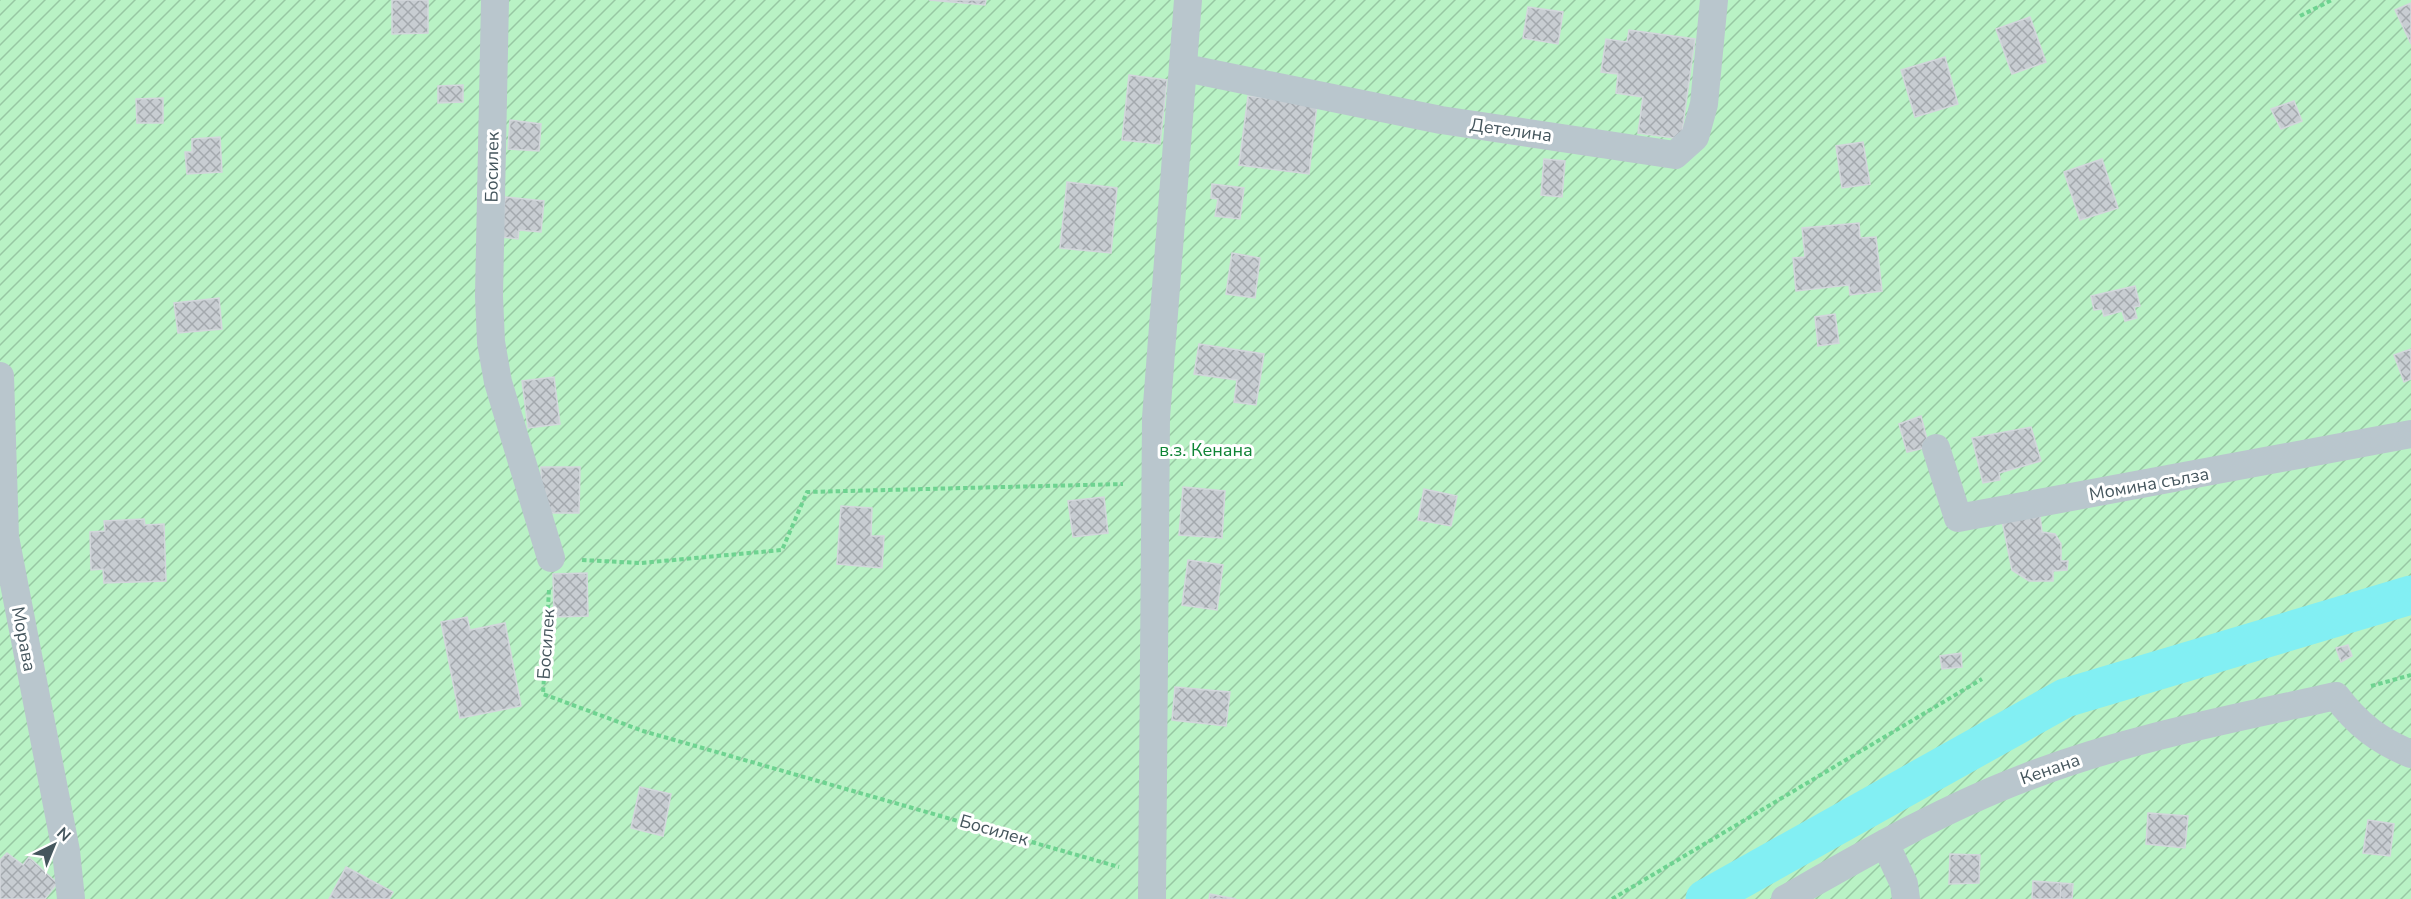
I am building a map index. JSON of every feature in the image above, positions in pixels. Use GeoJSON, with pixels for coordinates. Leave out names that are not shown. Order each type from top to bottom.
{"type":"FeatureCollection","features":[{"type":"Feature","properties":{"kind":"street","name":"Босилек"},"geometry":{"type":"LineString","coordinates":[[495,0],[489,297],[491,342],[498,382],[551,558]]}},
{"type":"Feature","properties":{"kind":"street"},"geometry":{"type":"LineString","coordinates":[[1153,888],[1156,418],[1185,68],[1188,0]]}},
{"type":"Feature","properties":{"kind":"street","name":"Детелина"},"geometry":{"type":"LineString","coordinates":[[1185,68],[1441,120],[1675,154],[1695,137],[1704,104],[1714,0]]}},
{"type":"Feature","properties":{"kind":"street","name":"Морава"},"geometry":{"type":"LineString","coordinates":[[0,376],[2,507],[5,537],[66,851],[71,899]]}},
{"type":"Feature","properties":{"kind":"street","name":"Момина сълза"},"geometry":{"type":"LineString","coordinates":[[1936,448],[1958,518],[2411,434]]}},
{"type":"Feature","properties":{"kind":"street","name":"Кенана"},"geometry":{"type":"LineString","coordinates":[[1785,899],[1885,843],[1983,795],[2070,761],[2139,739],[2336,696],[2349,714],[2368,732],[2387,745],[2411,754]]}},
{"type":"Feature","properties":{"kind":"street"},"geometry":{"type":"LineString","coordinates":[[1885,843],[1904,884],[1906,899]]}},
{"type":"Feature","properties":{"kind":"path"},"geometry":{"type":"LineString","coordinates":[[2300,16],[2332,0]]}},
{"type":"Feature","properties":{"kind":"path"},"geometry":{"type":"LineString","coordinates":[[551,558],[640,563],[782,550],[807,492],[1157,483]]}},
{"type":"Feature","properties":{"kind":"path","name":"Босилек"},"geometry":{"type":"LineString","coordinates":[[551,558],[543,694],[643,731],[1153,888]]}},
{"type":"Feature","properties":{"kind":"path"},"geometry":{"type":"LineString","coordinates":[[1612,899],[1982,679]]}},
{"type":"Feature","properties":{"kind":"green space","name":"в.з. Кенана"},"geometry":{"type":"Polygon","coordinates":[[[0,0],[2411,0],[2411,899],[0,899],[0,0]]]}},
{"type":"Feature","properties":{"kind":"building"},"geometry":{"type":"Polygon","coordinates":[[[392,0],[428,0],[428,33],[392,34],[392,0]]]}},
{"type":"Feature","properties":{"kind":"building"},"geometry":{"type":"Polygon","coordinates":[[[929,0],[986,0],[985,5],[929,0]]]}},
{"type":"Feature","properties":{"kind":"building"},"geometry":{"type":"Polygon","coordinates":[[[2411,3],[2411,44],[2395,10],[2411,3]]]}},
{"type":"Feature","properties":{"kind":"building"},"geometry":{"type":"Polygon","coordinates":[[[1528,7],[1563,12],[1558,44],[1523,38],[1528,7]]]}},
{"type":"Feature","properties":{"kind":"building"},"geometry":{"type":"Polygon","coordinates":[[[2030,17],[2046,62],[2012,74],[1996,29],[2030,17]]]}},
{"type":"Feature","properties":{"kind":"building"},"geometry":{"type":"Polygon","coordinates":[[[1629,30],[1695,39],[1681,139],[1638,133],[1643,97],[1616,93],[1618,74],[1601,72],[1606,39],[1627,42],[1629,30]]]}},
{"type":"Feature","properties":{"kind":"building"},"geometry":{"type":"Polygon","coordinates":[[[1945,57],[1958,104],[1915,117],[1901,70],[1945,57]]]}},
{"type":"Feature","properties":{"kind":"building"},"geometry":{"type":"Polygon","coordinates":[[[1129,75],[1167,80],[1160,144],[1122,140],[1129,75]]]}},
{"type":"Feature","properties":{"kind":"building"},"geometry":{"type":"Polygon","coordinates":[[[463,85],[463,102],[438,103],[438,86],[463,85]]]}},
{"type":"Feature","properties":{"kind":"building"},"geometry":{"type":"Polygon","coordinates":[[[1248,96],[1317,104],[1309,174],[1239,165],[1248,96]]]}},
{"type":"Feature","properties":{"kind":"building"},"geometry":{"type":"Polygon","coordinates":[[[163,98],[163,123],[137,123],[136,99],[163,98]]]}},
{"type":"Feature","properties":{"kind":"building"},"geometry":{"type":"Polygon","coordinates":[[[2294,101],[2302,121],[2281,129],[2271,109],[2294,101]]]}},
{"type":"Feature","properties":{"kind":"building"},"geometry":{"type":"Polygon","coordinates":[[[510,120],[541,124],[539,151],[508,149],[510,120]]]}},
{"type":"Feature","properties":{"kind":"building"},"geometry":{"type":"Polygon","coordinates":[[[220,137],[222,172],[187,174],[185,152],[192,152],[192,139],[220,137]]]}},
{"type":"Feature","properties":{"kind":"building"},"geometry":{"type":"Polygon","coordinates":[[[1863,142],[1870,184],[1842,188],[1836,146],[1863,142]]]}},
{"type":"Feature","properties":{"kind":"building"},"geometry":{"type":"Polygon","coordinates":[[[1544,159],[1565,161],[1562,197],[1541,195],[1544,159]]]}},
{"type":"Feature","properties":{"kind":"building"},"geometry":{"type":"Polygon","coordinates":[[[2102,159],[2118,208],[2080,220],[2064,172],[2102,159]]]}},
{"type":"Feature","properties":{"kind":"building"},"geometry":{"type":"Polygon","coordinates":[[[1067,182],[1117,188],[1111,253],[1060,248],[1067,182]]]}},
{"type":"Feature","properties":{"kind":"building"},"geometry":{"type":"Polygon","coordinates":[[[1212,184],[1244,188],[1240,219],[1215,216],[1218,199],[1211,198],[1212,184]]]}},
{"type":"Feature","properties":{"kind":"building"},"geometry":{"type":"Polygon","coordinates":[[[505,197],[544,201],[541,232],[519,230],[518,239],[502,237],[505,197]]]}},
{"type":"Feature","properties":{"kind":"building"},"geometry":{"type":"Polygon","coordinates":[[[1859,223],[1860,238],[1876,237],[1882,291],[1850,295],[1849,285],[1796,291],[1793,258],[1805,257],[1802,228],[1859,223]]]}},
{"type":"Feature","properties":{"kind":"building"},"geometry":{"type":"Polygon","coordinates":[[[1232,253],[1260,258],[1255,298],[1226,294],[1232,253]]]}},
{"type":"Feature","properties":{"kind":"building"},"geometry":{"type":"Polygon","coordinates":[[[2135,286],[2140,306],[2134,307],[2137,318],[2125,321],[2122,311],[2104,316],[2102,309],[2094,310],[2091,296],[2135,286]]]}},
{"type":"Feature","properties":{"kind":"building"},"geometry":{"type":"Polygon","coordinates":[[[219,298],[222,329],[178,333],[174,303],[219,298]]]}},
{"type":"Feature","properties":{"kind":"building"},"geometry":{"type":"Polygon","coordinates":[[[1835,314],[1839,343],[1818,346],[1815,317],[1835,314]]]}},
{"type":"Feature","properties":{"kind":"building"},"geometry":{"type":"Polygon","coordinates":[[[1199,344],[1264,354],[1256,405],[1234,402],[1237,380],[1194,374],[1199,344]]]}},
{"type":"Feature","properties":{"kind":"building"},"geometry":{"type":"Polygon","coordinates":[[[2411,349],[2411,379],[2404,382],[2394,355],[2411,349]]]}},
{"type":"Feature","properties":{"kind":"building"},"geometry":{"type":"Polygon","coordinates":[[[554,377],[560,424],[528,428],[522,381],[554,377]]]}},
{"type":"Feature","properties":{"kind":"building"},"geometry":{"type":"Polygon","coordinates":[[[1921,416],[1929,447],[1907,452],[1899,424],[1921,416]]]}},
{"type":"Feature","properties":{"kind":"building"},"geometry":{"type":"Polygon","coordinates":[[[2031,427],[2041,461],[1999,473],[2000,480],[1983,483],[1972,438],[2031,427]]]}},
{"type":"Feature","properties":{"kind":"building"},"geometry":{"type":"Polygon","coordinates":[[[541,467],[580,467],[579,513],[541,513],[541,467]]]}},
{"type":"Feature","properties":{"kind":"building"},"geometry":{"type":"Polygon","coordinates":[[[1183,487],[1225,491],[1222,538],[1179,535],[1183,487]]]}},
{"type":"Feature","properties":{"kind":"building"},"geometry":{"type":"Polygon","coordinates":[[[1424,489],[1457,496],[1451,526],[1418,520],[1424,489]]]}},
{"type":"Feature","properties":{"kind":"building"},"geometry":{"type":"Polygon","coordinates":[[[1104,497],[1108,533],[1073,537],[1068,501],[1104,497]]]}},
{"type":"Feature","properties":{"kind":"building"},"geometry":{"type":"Polygon","coordinates":[[[841,506],[872,508],[871,536],[884,536],[882,568],[837,564],[841,506]]]}},
{"type":"Feature","properties":{"kind":"building"},"geometry":{"type":"Polygon","coordinates":[[[2040,516],[2042,532],[2055,534],[2061,544],[2061,561],[2068,561],[2067,570],[2053,571],[2053,581],[2029,581],[2012,570],[2002,521],[2040,516]]]}},
{"type":"Feature","properties":{"kind":"building"},"geometry":{"type":"Polygon","coordinates":[[[144,519],[145,525],[164,524],[166,581],[104,583],[103,569],[91,570],[90,532],[105,531],[104,521],[144,519]]]}},
{"type":"Feature","properties":{"kind":"building"},"geometry":{"type":"Polygon","coordinates":[[[1188,560],[1223,565],[1217,610],[1182,605],[1188,560]]]}},
{"type":"Feature","properties":{"kind":"building"},"geometry":{"type":"Polygon","coordinates":[[[587,573],[588,616],[554,617],[553,574],[587,573]]]}},
{"type":"Feature","properties":{"kind":"building"},"geometry":{"type":"Polygon","coordinates":[[[467,617],[470,630],[505,623],[521,706],[460,718],[441,622],[467,617]]]}},
{"type":"Feature","properties":{"kind":"building"},"geometry":{"type":"Polygon","coordinates":[[[2348,645],[2352,656],[2341,662],[2336,648],[2348,645]]]}},
{"type":"Feature","properties":{"kind":"building"},"geometry":{"type":"Polygon","coordinates":[[[1961,653],[1962,667],[1942,669],[1940,656],[1961,653]]]}},
{"type":"Feature","properties":{"kind":"building"},"geometry":{"type":"Polygon","coordinates":[[[1175,687],[1230,692],[1226,726],[1172,720],[1175,687]]]}},
{"type":"Feature","properties":{"kind":"building"},"geometry":{"type":"Polygon","coordinates":[[[640,787],[671,794],[663,836],[631,828],[640,787]]]}},
{"type":"Feature","properties":{"kind":"building"},"geometry":{"type":"Polygon","coordinates":[[[2148,813],[2188,816],[2185,848],[2146,844],[2148,813]]]}},
{"type":"Feature","properties":{"kind":"building"},"geometry":{"type":"Polygon","coordinates":[[[2368,820],[2394,824],[2390,856],[2363,853],[2368,820]]]}},
{"type":"Feature","properties":{"kind":"building"},"geometry":{"type":"Polygon","coordinates":[[[7,853],[23,865],[29,857],[57,883],[45,899],[0,899],[0,860],[7,853]]]}},
{"type":"Feature","properties":{"kind":"building"},"geometry":{"type":"Polygon","coordinates":[[[1950,854],[1980,855],[1979,883],[1949,884],[1950,854]]]}},
{"type":"Feature","properties":{"kind":"building"},"geometry":{"type":"Polygon","coordinates":[[[346,867],[393,892],[389,899],[329,899],[346,867]]]}},
{"type":"Feature","properties":{"kind":"building"},"geometry":{"type":"Polygon","coordinates":[[[2033,881],[2061,883],[2060,899],[2032,899],[2033,881]]]}},
{"type":"Feature","properties":{"kind":"building"},"geometry":{"type":"Polygon","coordinates":[[[2061,883],[2073,884],[2072,899],[2060,899],[2061,883]]]}},
{"type":"Feature","properties":{"kind":"building"},"geometry":{"type":"Polygon","coordinates":[[[1210,894],[1236,899],[1209,899],[1210,894]]]}},
{"type":"Feature","properties":{"kind":"waterway"},"geometry":{"type":"LineString","coordinates":[[1705,899],[2065,698],[2411,595]]}}]}
